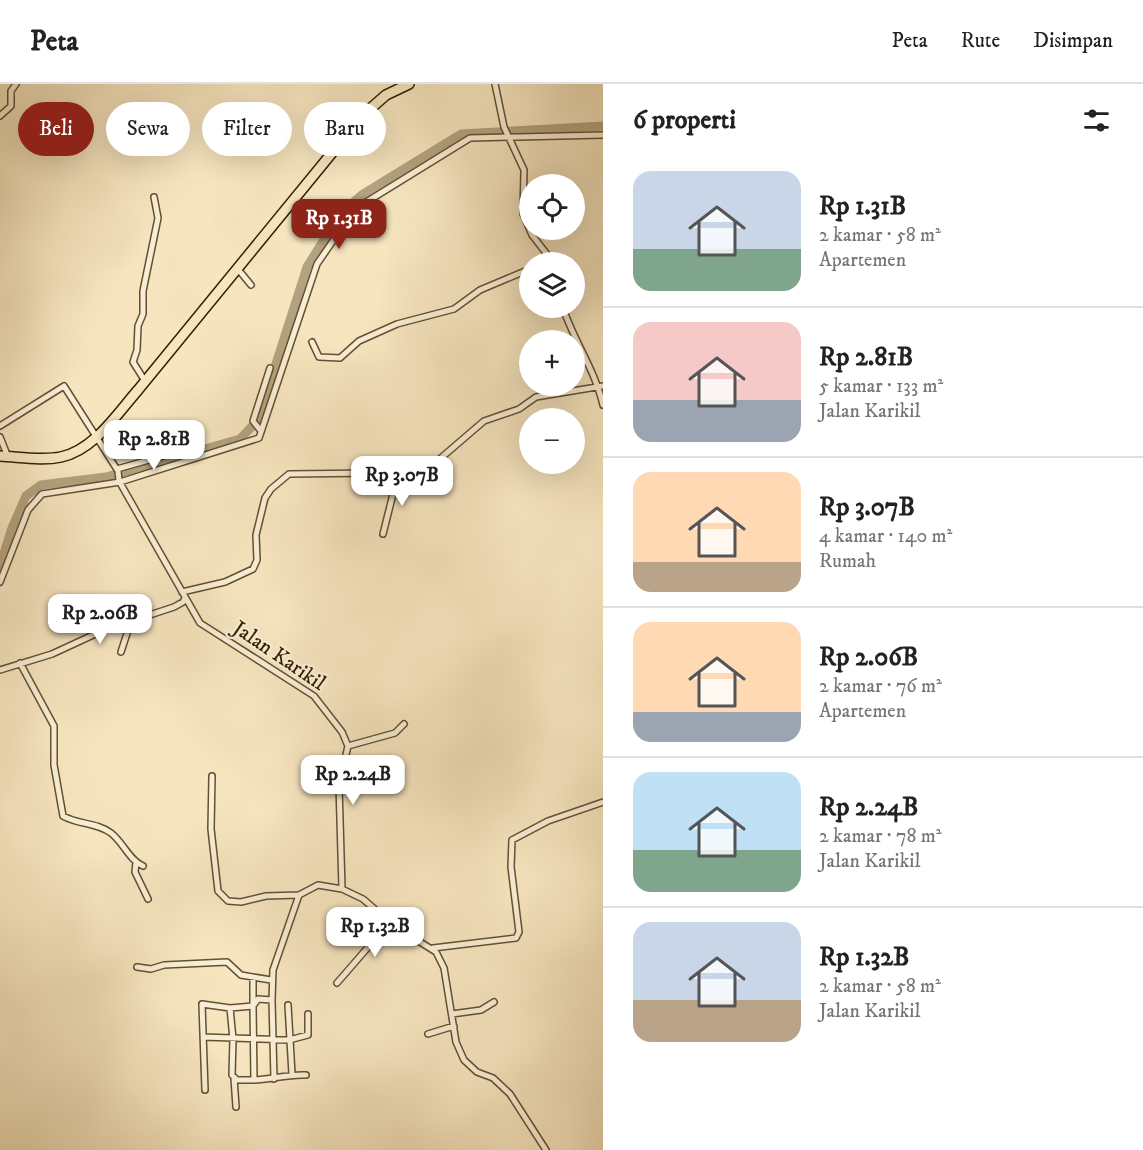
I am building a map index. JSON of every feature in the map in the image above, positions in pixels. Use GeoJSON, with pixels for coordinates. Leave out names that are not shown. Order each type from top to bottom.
{"type":"FeatureCollection","features":[{"type":"Feature","properties":{"kind":"main road"},"geometry":{"type":"LineString","coordinates":[[4,456],[59,458],[83,448],[95,437],[145,381],[363,116],[397,86],[409,84]]}},
{"type":"Feature","properties":{"kind":"street"},"geometry":{"type":"LineString","coordinates":[[0,116],[11,106],[11,91],[16,84]]}},
{"type":"Feature","properties":{"kind":"street"},"geometry":{"type":"LineString","coordinates":[[495,84],[504,127],[524,170],[526,181],[522,203],[526,222],[532,235],[546,252]]}},
{"type":"Feature","properties":{"kind":"street"},"geometry":{"type":"LineString","coordinates":[[0,582],[28,510],[39,496],[46,492],[120,482],[259,438],[317,264],[352,212],[468,139],[508,136],[603,135]]}},
{"type":"Feature","properties":{"kind":"street"},"geometry":{"type":"LineString","coordinates":[[145,381],[133,362],[137,350],[138,326],[143,314],[143,291],[158,218],[154,197]]}},
{"type":"Feature","properties":{"kind":"street"},"geometry":{"type":"LineString","coordinates":[[237,268],[251,285]]}},
{"type":"Feature","properties":{"kind":"street"},"geometry":{"type":"LineString","coordinates":[[312,342],[319,357],[340,358],[359,341],[397,324],[454,309],[480,290],[519,274]]}},
{"type":"Feature","properties":{"kind":"street"},"geometry":{"type":"LineString","coordinates":[[568,318],[601,386],[603,405]]}},
{"type":"Feature","properties":{"kind":"street"},"geometry":{"type":"LineString","coordinates":[[261,431],[255,424],[270,368]]}},
{"type":"Feature","properties":{"kind":"street"},"geometry":{"type":"LineString","coordinates":[[0,426],[63,385],[118,470],[120,482]]}},
{"type":"Feature","properties":{"kind":"street"},"geometry":{"type":"LineString","coordinates":[[182,592],[225,582],[253,569],[257,560],[256,535],[265,498],[271,489],[289,474],[420,476],[476,426],[519,409],[531,399],[601,386]]}},
{"type":"Feature","properties":{"kind":"street"},"geometry":{"type":"LineString","coordinates":[[0,437],[4,456]]}},
{"type":"Feature","properties":{"kind":"street"},"geometry":{"type":"LineString","coordinates":[[118,470],[184,450]]}},
{"type":"Feature","properties":{"kind":"street"},"geometry":{"type":"LineString","coordinates":[[383,534],[398,474]]}},
{"type":"Feature","properties":{"kind":"street","name":"Jalan Karikil"},"geometry":{"type":"LineString","coordinates":[[120,482],[185,598],[206,628],[314,696],[342,732],[348,746]]}},
{"type":"Feature","properties":{"kind":"street"},"geometry":{"type":"LineString","coordinates":[[0,670],[52,654],[131,621],[174,607],[183,602],[185,598]]}},
{"type":"Feature","properties":{"kind":"street"},"geometry":{"type":"LineString","coordinates":[[122,652],[131,621]]}},
{"type":"Feature","properties":{"kind":"street"},"geometry":{"type":"LineString","coordinates":[[20,663],[54,726],[54,765],[63,816],[74,821],[102,827],[114,835],[136,862],[143,866]]}},
{"type":"Feature","properties":{"kind":"street"},"geometry":{"type":"LineString","coordinates":[[342,889],[339,785],[348,746],[395,733],[404,724]]}},
{"type":"Feature","properties":{"kind":"street"},"geometry":{"type":"LineString","coordinates":[[212,776],[211,829],[218,891],[228,900],[240,902],[263,897],[299,895],[307,893],[318,885],[342,889],[363,899],[379,914],[433,948],[444,968],[452,1026],[464,1060],[477,1072],[493,1078],[510,1094],[546,1150]]}},
{"type":"Feature","properties":{"kind":"street"},"geometry":{"type":"LineString","coordinates":[[433,948],[516,938],[519,933],[511,867],[512,840],[548,821],[603,802]]}},
{"type":"Feature","properties":{"kind":"street"},"geometry":{"type":"LineString","coordinates":[[136,862],[135,872],[148,899]]}},
{"type":"Feature","properties":{"kind":"street"},"geometry":{"type":"LineString","coordinates":[[274,1079],[271,980],[299,895]]}},
{"type":"Feature","properties":{"kind":"street"},"geometry":{"type":"LineString","coordinates":[[337,984],[370,945],[379,914]]}},
{"type":"Feature","properties":{"kind":"street"},"geometry":{"type":"LineString","coordinates":[[137,967],[151,969],[164,965],[227,962],[241,975],[271,980]]}},
{"type":"Feature","properties":{"kind":"street"},"geometry":{"type":"LineString","coordinates":[[253,977],[254,1080]]}},
{"type":"Feature","properties":{"kind":"street"},"geometry":{"type":"LineString","coordinates":[[205,1090],[203,1003],[230,1008],[253,1006],[258,999],[272,1000]]}},
{"type":"Feature","properties":{"kind":"street"},"geometry":{"type":"LineString","coordinates":[[452,1014],[481,1011],[494,1002]]}},
{"type":"Feature","properties":{"kind":"street"},"geometry":{"type":"LineString","coordinates":[[288,1005],[288,1040],[292,1074]]}},
{"type":"Feature","properties":{"kind":"street"},"geometry":{"type":"LineString","coordinates":[[230,1008],[236,1107]]}},
{"type":"Feature","properties":{"kind":"street"},"geometry":{"type":"LineString","coordinates":[[203,1037],[288,1040],[308,1035],[308,1014]]}},
{"type":"Feature","properties":{"kind":"street"},"geometry":{"type":"LineString","coordinates":[[428,1034],[452,1026]]}},
{"type":"Feature","properties":{"kind":"street"},"geometry":{"type":"LineString","coordinates":[[234,1078],[254,1080],[274,1079],[292,1074],[306,1075]]}},
{"type":"Feature","properties":{"kind":"waterway"},"geometry":{"type":"LineString","coordinates":[[0,566],[12,528],[26,496],[41,485],[106,477],[240,439],[258,420],[307,267],[340,214],[363,194],[461,134],[603,126]]}}]}
